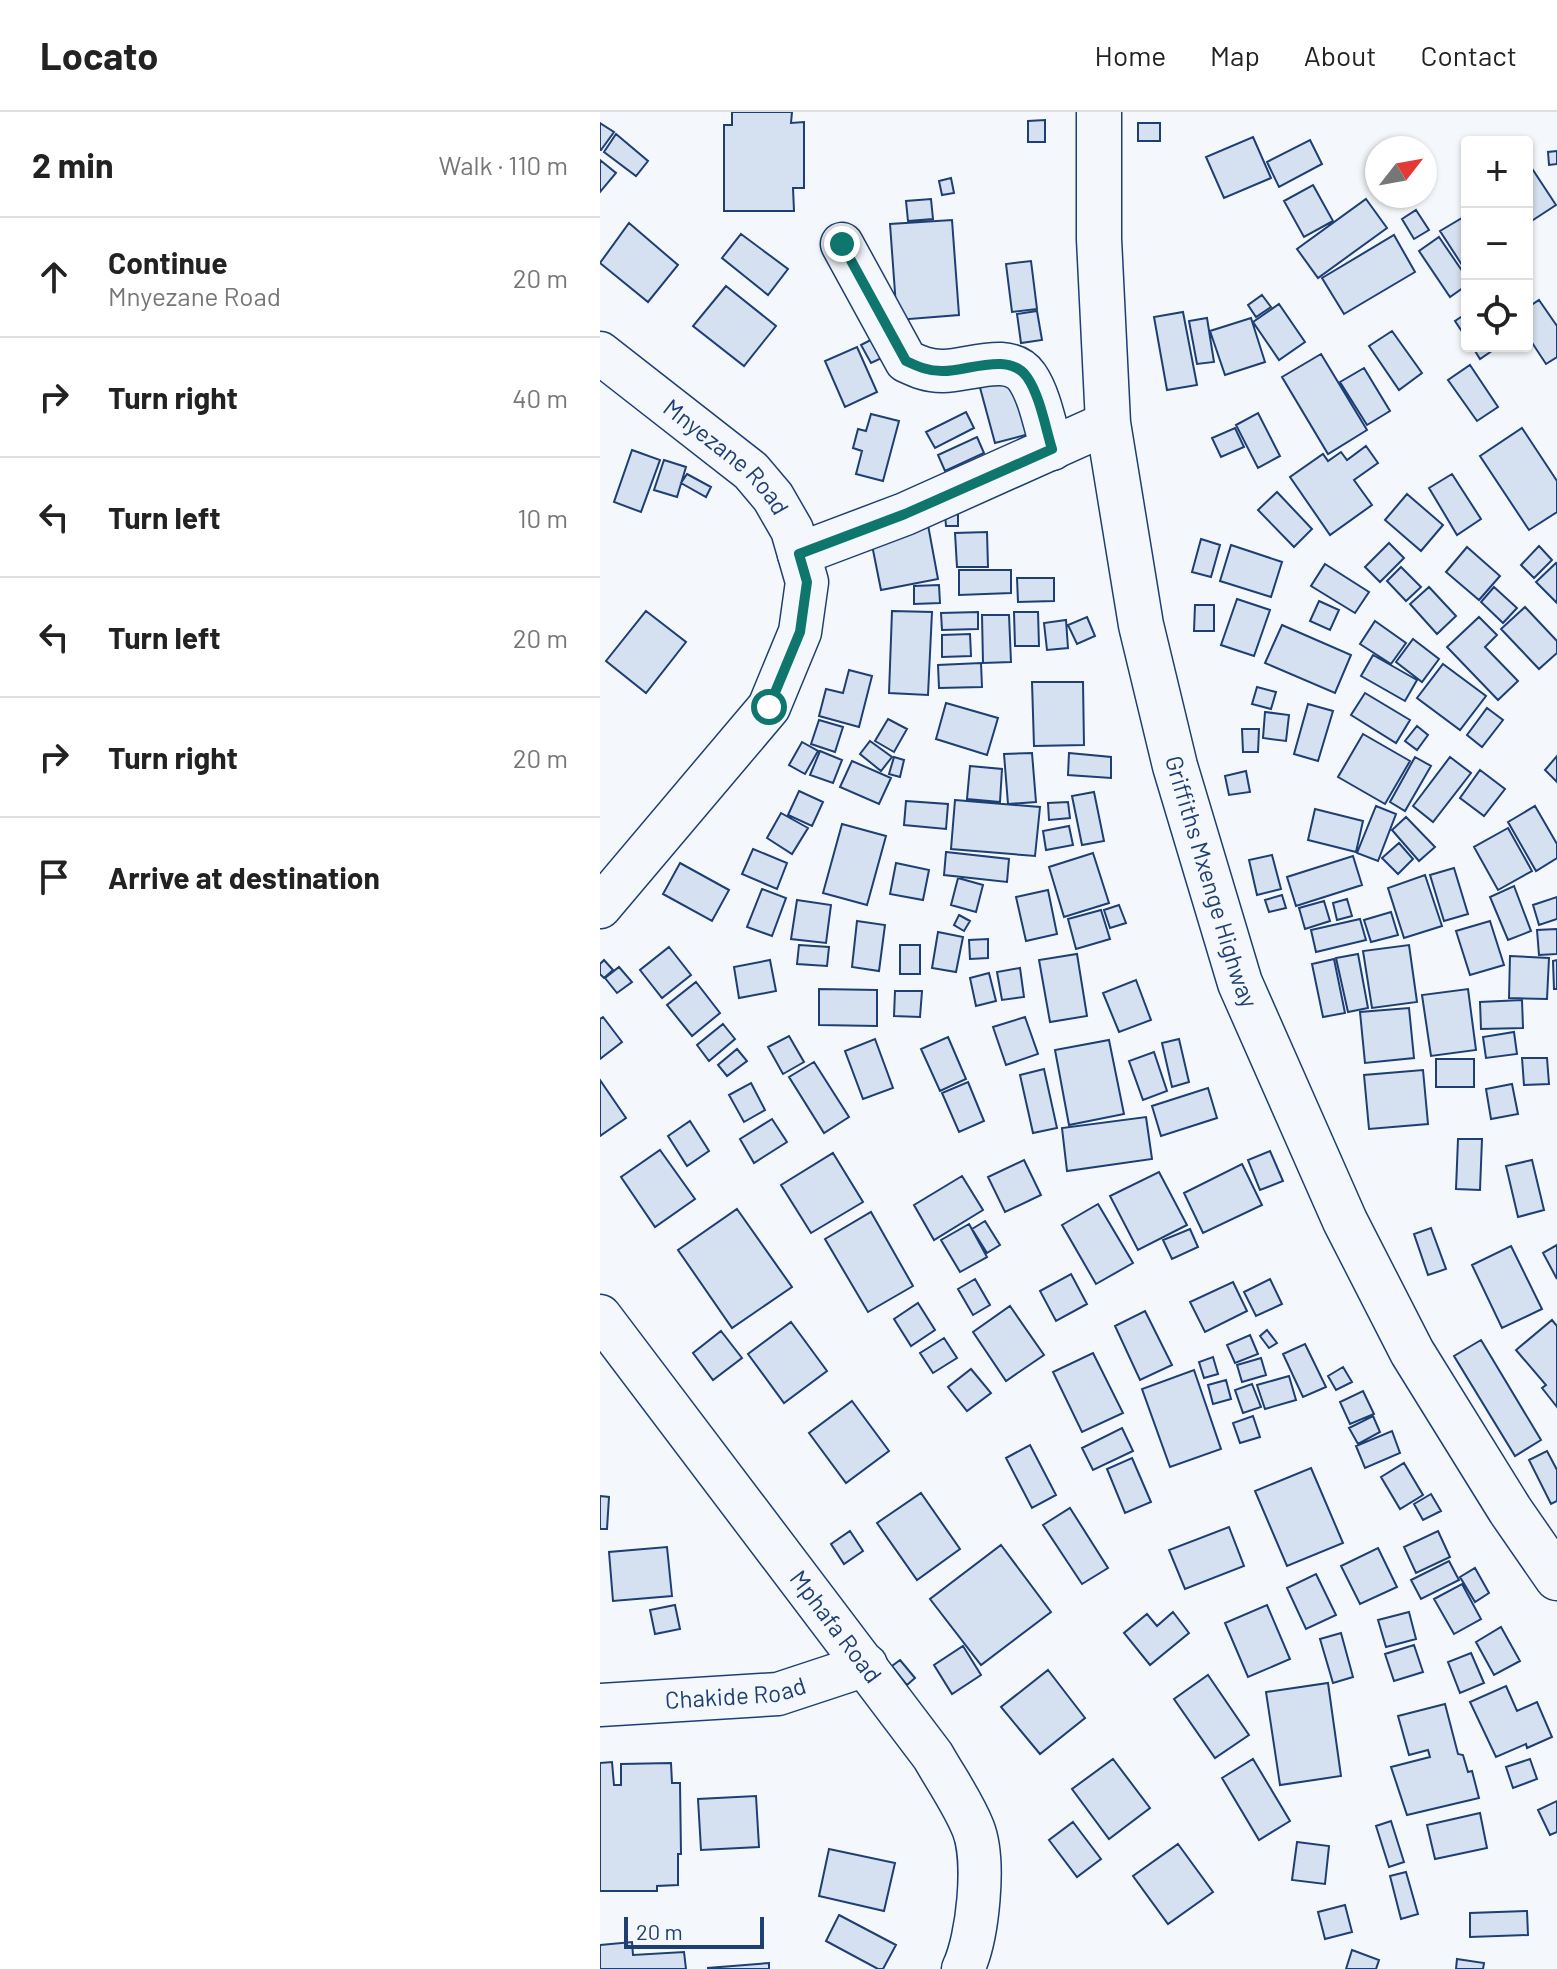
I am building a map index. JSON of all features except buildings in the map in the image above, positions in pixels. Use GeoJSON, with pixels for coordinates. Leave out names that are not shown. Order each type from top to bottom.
{"type":"FeatureCollection","features":[{"type":"Feature","properties":{"kind":"street","name":"Griffiths Mxenge Highway"},"geometry":{"type":"LineString","coordinates":[[1099,112],[1099,239],[1108,423],[1141,625],[1175,766],[1240,983],[1345,1221],[1412,1352],[1510,1510],[1557,1578]]}},
{"type":"Feature","properties":{"kind":"street"},"geometry":{"type":"LineString","coordinates":[[842,244],[906,361],[924,370],[947,372],[990,364],[1014,367],[1026,375],[1052,449]]}},
{"type":"Feature","properties":{"kind":"street","name":"Mnyezane Road"},"geometry":{"type":"LineString","coordinates":[[600,353],[751,471],[773,497],[792,530],[807,582],[800,632],[769,707],[600,907]]}},
{"type":"Feature","properties":{"kind":"street"},"geometry":{"type":"LineString","coordinates":[[799,554],[905,514],[1108,423]]}},
{"type":"Feature","properties":{"kind":"street","name":"Mphafa Road"},"geometry":{"type":"LineString","coordinates":[[600,1316],[933,1756],[974,1829],[980,1884],[972,1950],[963,1969]]}},
{"type":"Feature","properties":{"kind":"street","name":"Chakide Road"},"geometry":{"type":"LineString","coordinates":[[600,1705],[778,1694],[866,1665]]}},
{"type":"Feature","properties":{"kind":"route"},"geometry":{"type":"LineString","coordinates":[[769,707],[800,632],[807,582],[799,554],[905,514],[1052,449],[1026,375],[1014,367],[990,364],[947,372],[924,370],[906,361],[842,244]]}}]}
